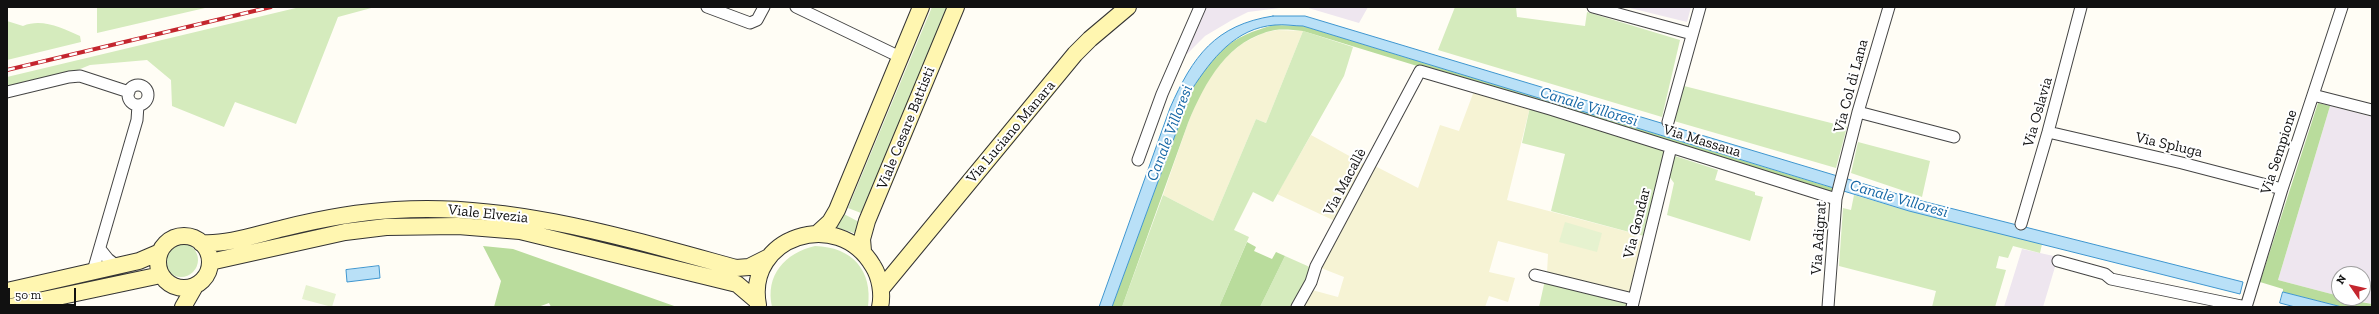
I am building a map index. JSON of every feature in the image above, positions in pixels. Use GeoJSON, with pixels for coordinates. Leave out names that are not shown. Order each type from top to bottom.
{"type":"FeatureCollection","features":[{"type":"Feature","properties":{"kind":"main road"},"geometry":{"type":"LineString","coordinates":[[818,233],[830,222],[837,210],[921,7]]}},
{"type":"Feature","properties":{"kind":"main road","name":"Viale Cesare Battisti"},"geometry":{"type":"LineString","coordinates":[[865,253],[862,239],[867,221],[956,7]]}},
{"type":"Feature","properties":{"kind":"main road","name":"Via Luciano Manara"},"geometry":{"type":"LineString","coordinates":[[881,290],[1075,54],[1125,8]]}},
{"type":"Feature","properties":{"kind":"main road","name":"Viale Elvezia"},"geometry":{"type":"LineString","coordinates":[[7,290],[139,261],[160,252],[167,242],[178,237],[194,238],[202,243],[220,242],[335,217],[374,211],[420,208],[518,216],[612,236],[736,268],[749,267],[769,257]]}},
{"type":"Feature","properties":{"kind":"main road","name":"Viale Elvezia"},"geometry":{"type":"LineString","coordinates":[[210,262],[345,232],[386,227],[458,226],[520,231],[737,284],[757,304]]}},
{"type":"Feature","properties":{"kind":"main road"},"geometry":{"type":"LineString","coordinates":[[757,304],[759,278],[769,257],[780,246],[793,238],[818,233],[834,235],[849,241],[865,253],[884,263],[901,265]]}},
{"type":"Feature","properties":{"kind":"main road"},"geometry":{"type":"LineString","coordinates":[[160,252],[158,268],[183,307],[195,286],[206,276],[210,262],[209,255],[202,243]]}},
{"type":"Feature","properties":{"kind":"main road"},"geometry":{"type":"LineString","coordinates":[[865,253],[876,272],[881,290],[880,307]]}},
{"type":"Feature","properties":{"kind":"main road"},"geometry":{"type":"LineString","coordinates":[[10,307],[166,280],[180,288],[195,286]]}},
{"type":"Feature","properties":{"kind":"street"},"geometry":{"type":"LineString","coordinates":[[707,7],[750,23],[757,20],[764,7]]}},
{"type":"Feature","properties":{"kind":"street"},"geometry":{"type":"LineString","coordinates":[[796,7],[900,57]]}},
{"type":"Feature","properties":{"kind":"street"},"geometry":{"type":"LineString","coordinates":[[1138,160],[1162,94],[1200,7]]}},
{"type":"Feature","properties":{"kind":"street"},"geometry":{"type":"LineString","coordinates":[[1593,7],[1692,34]]}},
{"type":"Feature","properties":{"kind":"street"},"geometry":{"type":"LineString","coordinates":[[1668,122],[1700,7]]}},
{"type":"Feature","properties":{"kind":"street","name":"Via Col di Lana"},"geometry":{"type":"LineString","coordinates":[[1843,174],[1858,112],[1889,7]]}},
{"type":"Feature","properties":{"kind":"street","name":"Via Oslavia"},"geometry":{"type":"LineString","coordinates":[[2021,224],[2048,132],[2081,7]]}},
{"type":"Feature","properties":{"kind":"street","name":"Via Sempione"},"geometry":{"type":"LineString","coordinates":[[2246,307],[2282,189],[2342,7]]}},
{"type":"Feature","properties":{"kind":"street","name":"Via Massaua"},"geometry":{"type":"LineString","coordinates":[[1420,71],[1837,196]]}},
{"type":"Feature","properties":{"kind":"street","name":"Via Macallè"},"geometry":{"type":"LineString","coordinates":[[1297,307],[1311,282],[1316,266],[1420,71]]}},
{"type":"Feature","properties":{"kind":"street"},"geometry":{"type":"LineString","coordinates":[[7,92],[69,77],[80,76],[129,92]]}},
{"type":"Feature","properties":{"kind":"street"},"geometry":{"type":"LineString","coordinates":[[137,85],[146,88],[148,98],[144,103],[138,104],[131,102],[129,92],[137,85]]}},
{"type":"Feature","properties":{"kind":"street"},"geometry":{"type":"LineString","coordinates":[[2314,95],[2372,110]]}},
{"type":"Feature","properties":{"kind":"street"},"geometry":{"type":"LineString","coordinates":[[93,271],[137,120],[138,104]]}},
{"type":"Feature","properties":{"kind":"street"},"geometry":{"type":"LineString","coordinates":[[1858,112],[1954,137]]}},
{"type":"Feature","properties":{"kind":"street","name":"Via Spluga"},"geometry":{"type":"LineString","coordinates":[[2048,132],[2182,163],[2282,189]]}},
{"type":"Feature","properties":{"kind":"street","name":"Via Gondar"},"geometry":{"type":"LineString","coordinates":[[1633,303],[1671,147]]}},
{"type":"Feature","properties":{"kind":"street","name":"Via Adigrat"},"geometry":{"type":"LineString","coordinates":[[1828,307],[1837,196],[1843,174]]}},
{"type":"Feature","properties":{"kind":"street"},"geometry":{"type":"LineString","coordinates":[[100,248],[108,260],[117,266]]}},
{"type":"Feature","properties":{"kind":"street"},"geometry":{"type":"LineString","coordinates":[[2058,261],[2105,274],[2111,279],[2246,307]]}},
{"type":"Feature","properties":{"kind":"street"},"geometry":{"type":"LineString","coordinates":[[1535,274],[1633,303]]}},
{"type":"Feature","properties":{"kind":"shaded area"},"geometry":{"type":"Polygon","coordinates":[[[1205,7],[1287,7],[1248,12],[1205,36],[1187,54],[1183,51],[1205,7]]]}},
{"type":"Feature","properties":{"kind":"shaded area"},"geometry":{"type":"Polygon","coordinates":[[[1305,7],[1368,7],[1359,23],[1305,7]]]}},
{"type":"Feature","properties":{"kind":"shaded area"},"geometry":{"type":"Polygon","coordinates":[[[1626,7],[1691,7],[1687,22],[1626,7]]]}},
{"type":"Feature","properties":{"kind":"shaded area"},"geometry":{"type":"Polygon","coordinates":[[[1277,30],[1303,31],[1266,123],[1256,119],[1213,221],[1163,195],[1198,98],[1213,73],[1227,56],[1243,43],[1263,33],[1277,30]]]}},
{"type":"Feature","properties":{"kind":"shaded area"},"geometry":{"type":"Polygon","coordinates":[[[1474,91],[1530,107],[1507,200],[1636,234],[1635,240],[1645,241],[1631,295],[1547,273],[1548,254],[1498,241],[1489,272],[1515,278],[1508,302],[1489,296],[1485,307],[1303,307],[1312,290],[1338,297],[1344,277],[1321,268],[1375,166],[1418,188],[1440,125],[1459,131],[1474,91]]]}},
{"type":"Feature","properties":{"kind":"shaded area"},"geometry":{"type":"Polygon","coordinates":[[[2330,106],[2372,117],[2372,304],[2371,266],[2331,266],[2331,294],[2278,280],[2330,106]]]}},
{"type":"Feature","properties":{"kind":"shaded area"},"geometry":{"type":"Polygon","coordinates":[[[1311,135],[1364,164],[1335,221],[1277,194],[1311,135]]]}},
{"type":"Feature","properties":{"kind":"shaded area"},"geometry":{"type":"Polygon","coordinates":[[[2022,249],[2058,257],[2043,307],[2004,307],[2022,249]]]}},
{"type":"Feature","properties":{"kind":"green space"},"geometry":{"type":"Polygon","coordinates":[[[97,7],[205,7],[205,8],[97,33],[97,7]]]}},
{"type":"Feature","properties":{"kind":"green space"},"geometry":{"type":"Polygon","coordinates":[[[300,7],[375,7],[338,17],[296,124],[235,102],[224,127],[172,106],[171,80],[147,60],[90,65],[70,73],[7,88],[7,77],[300,7]]]}},
{"type":"Feature","properties":{"kind":"green space"},"geometry":{"type":"Polygon","coordinates":[[[932,7],[948,7],[861,213],[848,208],[932,7]]]}},
{"type":"Feature","properties":{"kind":"green space"},"geometry":{"type":"Polygon","coordinates":[[[1455,7],[1516,7],[1517,17],[1585,26],[1587,12],[1680,40],[1662,117],[1438,50],[1455,7]]]}},
{"type":"Feature","properties":{"kind":"green space"},"geometry":{"type":"Polygon","coordinates":[[[7,21],[23,26],[37,23],[52,25],[80,36],[81,42],[7,60],[7,21]]]}},
{"type":"Feature","properties":{"kind":"green space"},"geometry":{"type":"Polygon","coordinates":[[[1274,25],[1303,26],[1836,189],[1835,194],[1303,31],[1275,30],[1258,35],[1231,53],[1220,64],[1202,92],[1188,123],[1122,307],[1112,307],[1192,89],[1217,55],[1226,47],[1246,35],[1274,25]]]}},
{"type":"Feature","properties":{"kind":"green space"},"geometry":{"type":"Polygon","coordinates":[[[1303,31],[1353,47],[1344,76],[1273,202],[1253,192],[1234,230],[1249,237],[1219,307],[1122,307],[1163,195],[1213,221],[1256,119],[1266,123],[1303,31]]]}},
{"type":"Feature","properties":{"kind":"green space"},"geometry":{"type":"Polygon","coordinates":[[[1684,86],[1847,127],[1836,168],[1674,121],[1684,86]]]}},
{"type":"Feature","properties":{"kind":"green space"},"geometry":{"type":"Polygon","coordinates":[[[2318,103],[2330,106],[2278,280],[2331,294],[2331,304],[2283,292],[2283,289],[2260,282],[2318,103]]]}},
{"type":"Feature","properties":{"kind":"green space"},"geometry":{"type":"Polygon","coordinates":[[[1530,107],[1661,146],[1665,153],[1644,236],[1551,211],[1565,154],[1522,143],[1530,107]]]}},
{"type":"Feature","properties":{"kind":"green space"},"geometry":{"type":"Polygon","coordinates":[[[1858,142],[1930,161],[1922,197],[1851,173],[1858,142]]]}},
{"type":"Feature","properties":{"kind":"green space"},"geometry":{"type":"Polygon","coordinates":[[[1675,156],[1718,170],[1715,180],[1755,192],[1755,195],[1763,197],[1750,241],[1667,215],[1674,183],[1668,175],[1675,156]]]}},
{"type":"Feature","properties":{"kind":"green space"},"geometry":{"type":"Polygon","coordinates":[[[1854,195],[1909,211],[2042,244],[2040,253],[2013,246],[2008,258],[1999,256],[1996,268],[2006,270],[1995,307],[1932,307],[1936,291],[1839,266],[1843,208],[1851,210],[1854,195]]]}},
{"type":"Feature","properties":{"kind":"green space"},"geometry":{"type":"Polygon","coordinates":[[[844,214],[859,222],[857,234],[835,227],[844,214]]]}},
{"type":"Feature","properties":{"kind":"green space"},"geometry":{"type":"Polygon","coordinates":[[[1565,222],[1602,233],[1597,252],[1559,242],[1565,222]]]}},
{"type":"Feature","properties":{"kind":"green space"},"geometry":{"type":"Polygon","coordinates":[[[1247,242],[1256,247],[1254,251],[1272,259],[1276,252],[1285,256],[1260,307],[1219,307],[1247,242]]]}},
{"type":"Feature","properties":{"kind":"green space"},"geometry":{"type":"Polygon","coordinates":[[[181,243],[193,248],[198,260],[193,272],[181,277],[169,272],[164,260],[169,248],[181,243]]]}},
{"type":"Feature","properties":{"kind":"green space"},"geometry":{"type":"Polygon","coordinates":[[[483,246],[513,249],[677,307],[551,307],[549,303],[538,307],[494,307],[501,281],[483,246]]]}},
{"type":"Feature","properties":{"kind":"green space"},"geometry":{"type":"Polygon","coordinates":[[[815,246],[828,247],[840,251],[857,263],[867,282],[869,294],[868,307],[772,307],[772,285],[775,275],[780,267],[786,260],[795,254],[804,249],[815,246]]]}},
{"type":"Feature","properties":{"kind":"green space"},"geometry":{"type":"Polygon","coordinates":[[[1285,256],[1312,268],[1293,307],[1260,307],[1285,256]]]}},
{"type":"Feature","properties":{"kind":"green space"},"geometry":{"type":"Polygon","coordinates":[[[1545,280],[1629,302],[1628,307],[1539,307],[1545,280]]]}},
{"type":"Feature","properties":{"kind":"green space"},"geometry":{"type":"Polygon","coordinates":[[[306,285],[336,294],[332,307],[302,299],[306,285]]]}},
{"type":"Feature","properties":{"kind":"green space"},"geometry":{"type":"Polygon","coordinates":[[[2372,304],[2372,307],[2338,306],[2371,306],[2372,304]]]}},
{"type":"Feature","properties":{"kind":"water","name":"Canale Villoresi"},"geometry":{"type":"Polygon","coordinates":[[[1273,16],[1305,16],[1914,199],[2243,282],[2240,294],[1909,211],[1303,26],[1278,25],[1261,27],[1236,39],[1217,56],[1192,89],[1112,307],[1099,307],[1170,108],[1188,73],[1197,58],[1221,35],[1253,20],[1273,16]]]}},
{"type":"Feature","properties":{"kind":"water"},"geometry":{"type":"Polygon","coordinates":[[[379,266],[380,278],[347,282],[346,270],[379,266]]]}},
{"type":"Feature","properties":{"kind":"water"},"geometry":{"type":"Polygon","coordinates":[[[2283,292],[2331,304],[2331,306],[2342,307],[2295,307],[2280,303],[2283,292]]]}},
{"type":"Feature","properties":{"kind":"railway"},"geometry":{"type":"LineString","coordinates":[[7,70],[271,7]]}}]}
